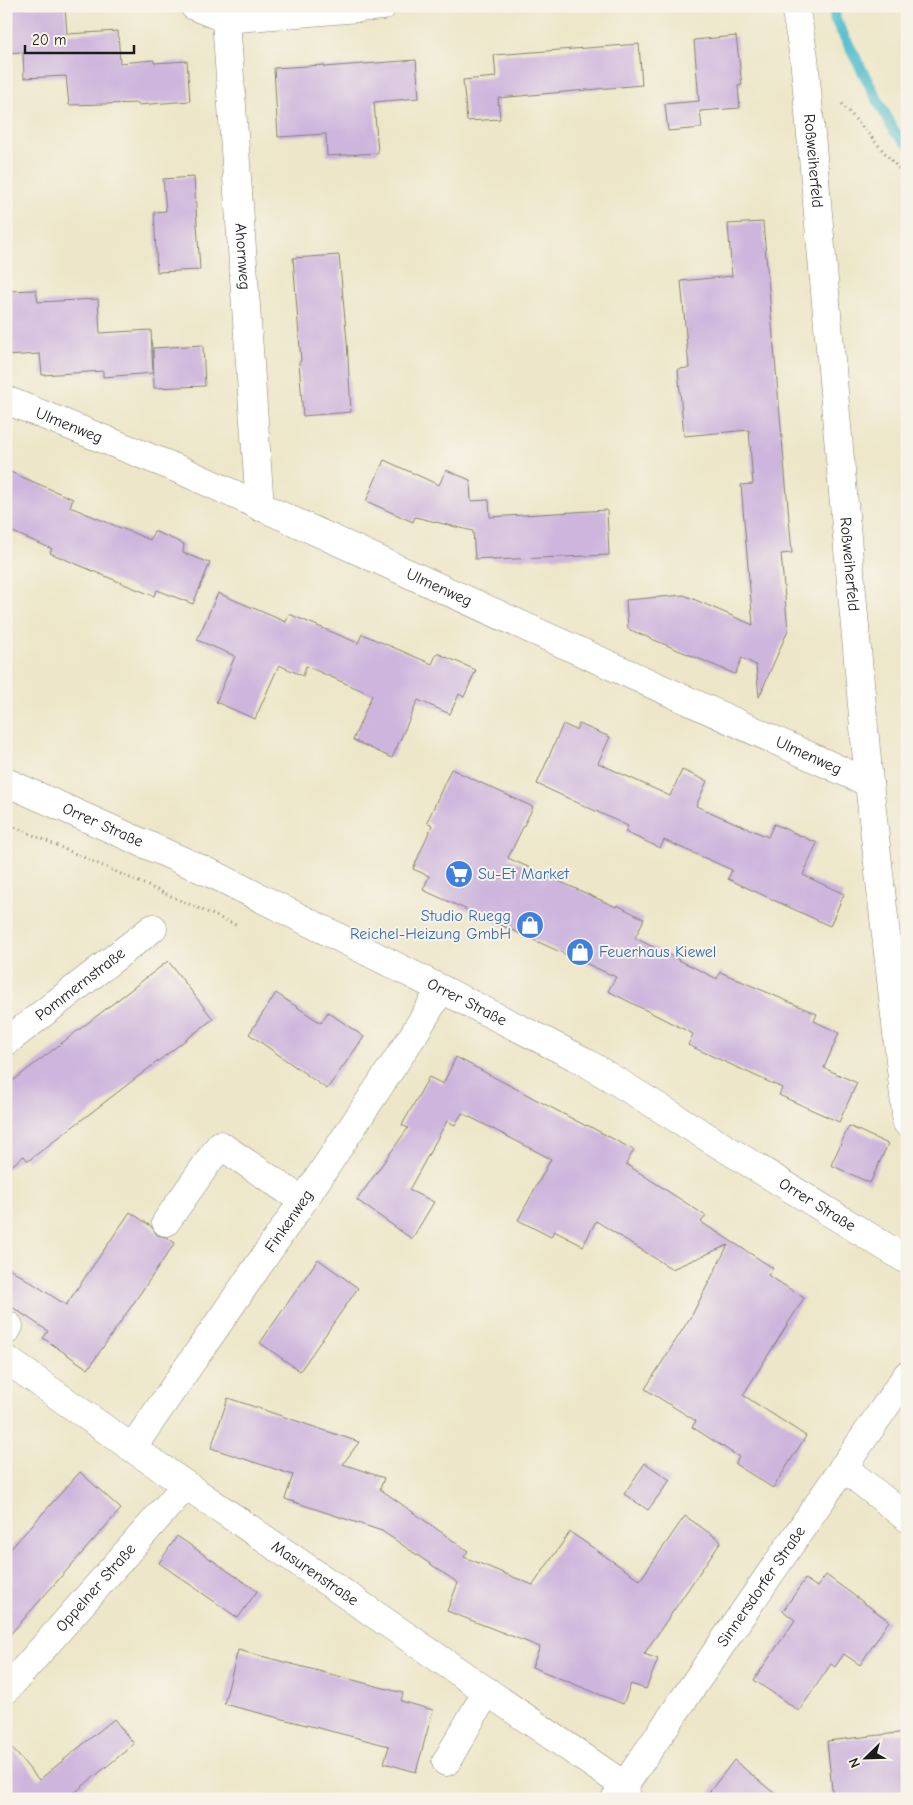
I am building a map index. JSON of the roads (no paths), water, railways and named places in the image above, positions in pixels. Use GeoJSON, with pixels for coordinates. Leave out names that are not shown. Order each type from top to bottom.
{"type":"FeatureCollection","features":[{"type":"Feature","properties":{"kind":"street"},"geometry":{"type":"LineString","coordinates":[[194,6],[226,13],[383,6]]}},
{"type":"Feature","properties":{"kind":"street","name":"Roßweiherfeld"},"geometry":{"type":"LineString","coordinates":[[795,6],[804,57],[869,784],[907,1123]]}},
{"type":"Feature","properties":{"kind":"street","name":"Ahornweg"},"geometry":{"type":"LineString","coordinates":[[226,13],[260,507]]}},
{"type":"Feature","properties":{"kind":"street","name":"Ulmenweg"},"geometry":{"type":"LineString","coordinates":[[6,400],[183,471],[869,784]]}},
{"type":"Feature","properties":{"kind":"street","name":"Orrer Straße"},"geometry":{"type":"LineString","coordinates":[[6,782],[219,877],[582,1060],[907,1260]]}},
{"type":"Feature","properties":{"kind":"street","name":"Pommernstraße"},"geometry":{"type":"LineString","coordinates":[[6,1042],[153,928]]}},
{"type":"Feature","properties":{"kind":"street","name":"Finkenweg"},"geometry":{"type":"LineString","coordinates":[[132,1448],[303,1201],[414,1034],[441,989]]}},
{"type":"Feature","properties":{"kind":"street"},"geometry":{"type":"LineString","coordinates":[[166,1222],[220,1145],[303,1201]]}},
{"type":"Feature","properties":{"kind":"street","name":"Masurenstraße"},"geometry":{"type":"LineString","coordinates":[[6,1359],[132,1448],[487,1691],[623,1794]]}},
{"type":"Feature","properties":{"kind":"street","name":"Sinnersdorfer Straße"},"geometry":{"type":"LineString","coordinates":[[623,1794],[907,1375]]}},
{"type":"Feature","properties":{"kind":"street"},"geometry":{"type":"LineString","coordinates":[[843,1467],[907,1518]]}},
{"type":"Feature","properties":{"kind":"street","name":"Oppelner Straße"},"geometry":{"type":"LineString","coordinates":[[6,1690],[186,1484]]}},
{"type":"Feature","properties":{"kind":"street"},"geometry":{"type":"LineString","coordinates":[[446,1762],[487,1691]]}},
{"type":"Feature","properties":{"kind":"waterway"},"geometry":{"type":"LineString","coordinates":[[835,6],[835,19],[894,131],[907,143]]}},
{"type":"Feature","properties":{"kind":"place","name":"Su-Et Market"},"geometry":{"type":"Point","coordinates":[459,874]}},
{"type":"Feature","properties":{"kind":"place","name":"Studio Ruegg Reichel-Heizung GmbH"},"geometry":{"type":"Point","coordinates":[530,925]}},
{"type":"Feature","properties":{"kind":"place","name":"Feuerhaus Kiewel"},"geometry":{"type":"Point","coordinates":[580,952]}}]}
